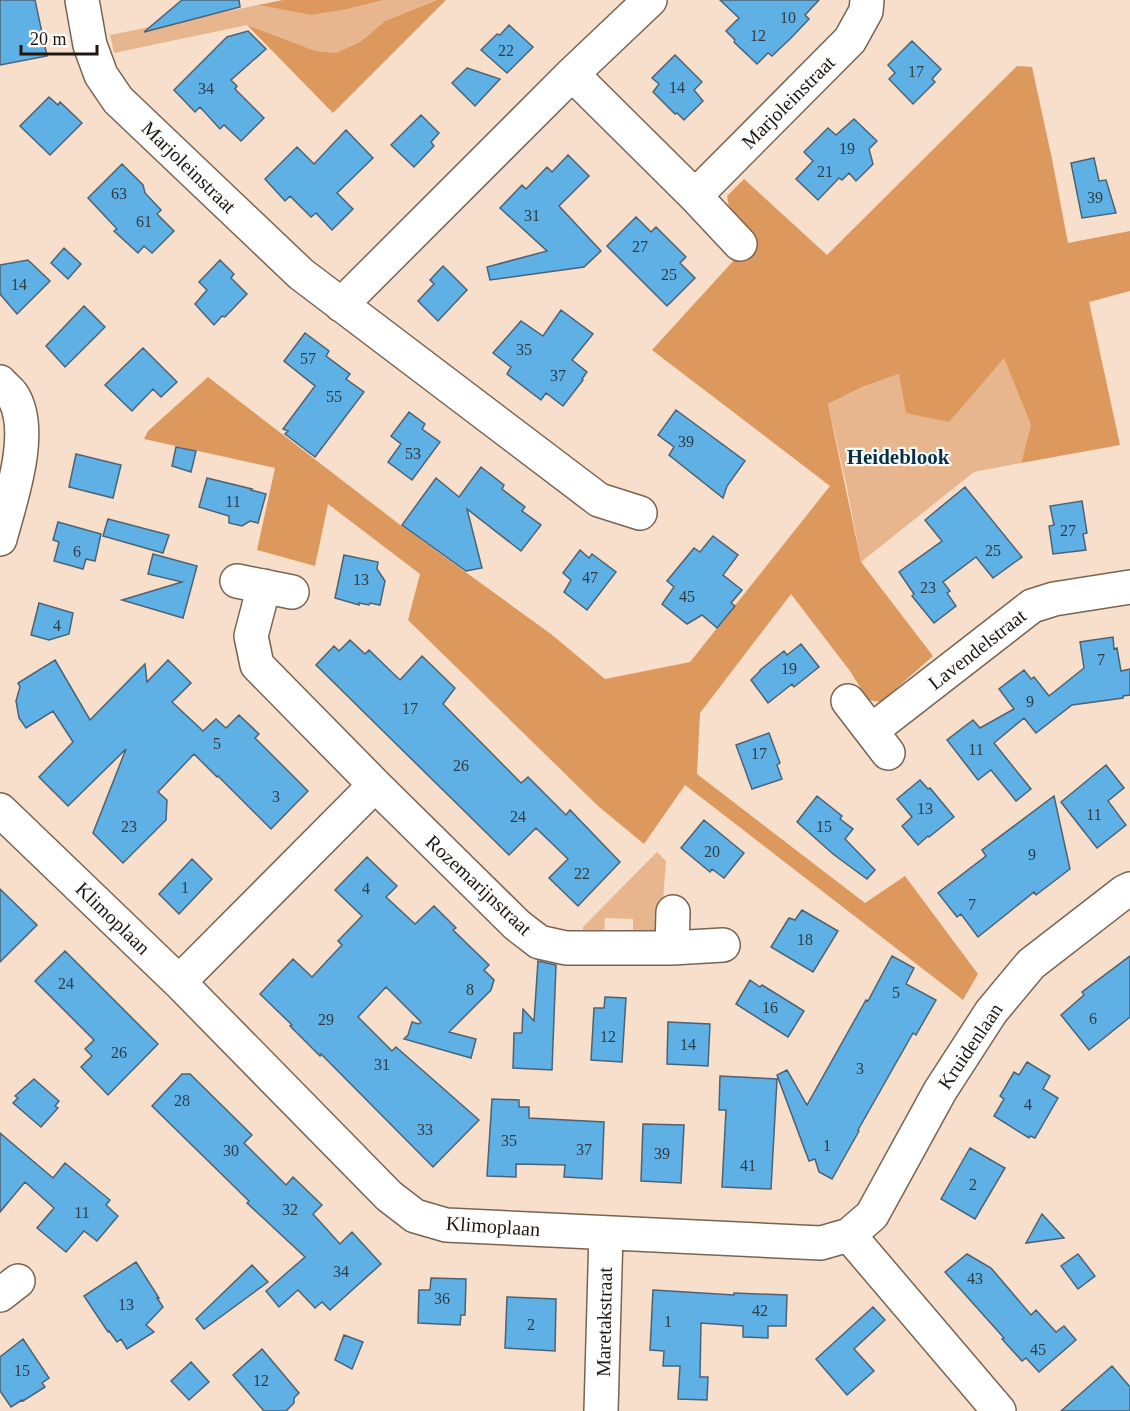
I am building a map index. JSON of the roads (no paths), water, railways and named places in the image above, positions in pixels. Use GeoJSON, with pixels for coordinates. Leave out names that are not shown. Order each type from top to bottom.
{"type":"FeatureCollection","features":[{"type":"Feature","properties":{"kind":"street","name":"Marjoleinstraat"},"geometry":{"type":"LineString","coordinates":[[82,0],[93,55],[101,75],[118,100],[301,274],[599,500],[640,513]]}},
{"type":"Feature","properties":{"kind":"street"},"geometry":{"type":"LineString","coordinates":[[341,305],[572,74],[650,0]]}},
{"type":"Feature","properties":{"kind":"street","name":"Marjoleinstraat"},"geometry":{"type":"LineString","coordinates":[[695,196],[850,40],[866,11],[867,0]]}},
{"type":"Feature","properties":{"kind":"street"},"geometry":{"type":"LineString","coordinates":[[572,74],[740,244]]}},
{"type":"Feature","properties":{"kind":"street"},"geometry":{"type":"LineString","coordinates":[[0,382],[13,396],[19,412],[22,440],[20,458],[0,539]]}},
{"type":"Feature","properties":{"kind":"street","name":"Rozemarijnstraat"},"geometry":{"type":"LineString","coordinates":[[264,586],[251,636],[257,665],[517,926],[539,942],[566,948],[672,948],[723,945]]}},
{"type":"Feature","properties":{"kind":"street","name":"Lavendelstraat"},"geometry":{"type":"LineString","coordinates":[[848,701],[880,742],[1032,606],[1054,599],[1130,587]]}},
{"type":"Feature","properties":{"kind":"street"},"geometry":{"type":"LineString","coordinates":[[179,982],[375,785]]}},
{"type":"Feature","properties":{"kind":"street","name":"Klimoplaan"},"geometry":{"type":"LineString","coordinates":[[0,810],[179,982],[388,1196],[415,1216],[446,1225],[821,1243],[849,1235]]}},
{"type":"Feature","properties":{"kind":"street","name":"Kruidenlaan"},"geometry":{"type":"LineString","coordinates":[[849,1235],[872,1215],[940,1091],[991,1012],[1031,964],[1130,889]]}},
{"type":"Feature","properties":{"kind":"street"},"geometry":{"type":"LineString","coordinates":[[672,948],[673,912]]}},
{"type":"Feature","properties":{"kind":"street","name":"Maretakstraat"},"geometry":{"type":"LineString","coordinates":[[601,1411],[606,1233]]}},
{"type":"Feature","properties":{"kind":"street"},"geometry":{"type":"LineString","coordinates":[[849,1235],[999,1411]]}},
{"type":"Feature","properties":{"kind":"district","name":"Heideblook"},"geometry":{"type":"Point","coordinates":[898,457]}}]}
